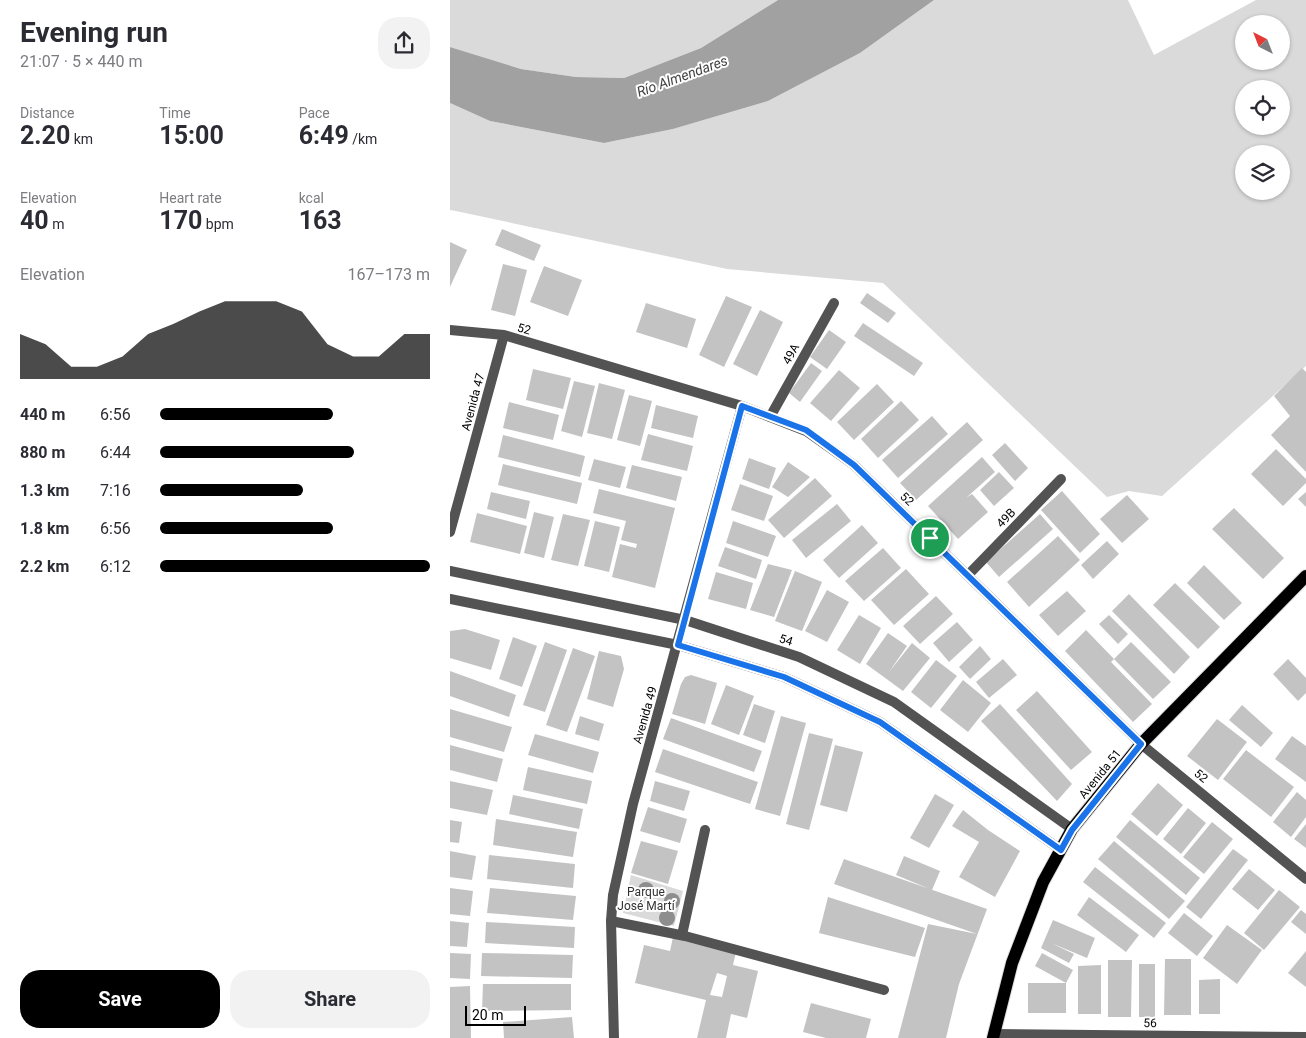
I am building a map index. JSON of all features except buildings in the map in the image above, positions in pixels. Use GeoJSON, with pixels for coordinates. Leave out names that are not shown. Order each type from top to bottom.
{"type":"FeatureCollection","features":[{"type":"Feature","properties":{"kind":"main road","name":"Avenida 51"},"geometry":{"type":"LineString","coordinates":[[993,1036],[1012,963],[1043,882],[1072,830],[1141,744],[1306,576]]}},
{"type":"Feature","properties":{"kind":"street","name":"49A"},"geometry":{"type":"LineString","coordinates":[[770,417],[834,303]]}},
{"type":"Feature","properties":{"kind":"street","name":"52"},"geometry":{"type":"LineString","coordinates":[[450,330],[504,336],[742,406],[806,430],[854,465],[1141,744],[1306,879]]}},
{"type":"Feature","properties":{"kind":"street","name":"Avenida 47"},"geometry":{"type":"LineString","coordinates":[[450,532],[504,336]]}},
{"type":"Feature","properties":{"kind":"street","name":"Avenida 49"},"geometry":{"type":"LineString","coordinates":[[614,1038],[611,921],[613,895],[633,804],[685,620],[742,406]]}},
{"type":"Feature","properties":{"kind":"street","name":"49B"},"geometry":{"type":"LineString","coordinates":[[968,575],[1061,479]]}},
{"type":"Feature","properties":{"kind":"street","name":"54"},"geometry":{"type":"LineString","coordinates":[[450,571],[685,620],[799,657],[894,702],[1072,830]]}},
{"type":"Feature","properties":{"kind":"street"},"geometry":{"type":"LineString","coordinates":[[450,598],[678,645],[784,677],[880,722],[1061,850]]}},
{"type":"Feature","properties":{"kind":"street"},"geometry":{"type":"LineString","coordinates":[[682,935],[705,830]]}},
{"type":"Feature","properties":{"kind":"street"},"geometry":{"type":"LineString","coordinates":[[611,921],[682,935],[884,990]]}},
{"type":"Feature","properties":{"kind":"street","name":"56"},"geometry":{"type":"LineString","coordinates":[[993,1036],[1306,1037]]}},
{"type":"Feature","properties":{"kind":"green space"},"geometry":{"type":"Polygon","coordinates":[[[450,0],[778,0],[701,48],[624,78],[576,77],[521,69],[450,47],[450,0]]]}},
{"type":"Feature","properties":{"kind":"green space"},"geometry":{"type":"Polygon","coordinates":[[[934,0],[1128,0],[1154,55],[1256,0],[1306,0],[1306,366],[1162,496],[1129,491],[1107,497],[883,283],[727,269],[450,211],[450,103],[490,121],[604,143],[673,129],[768,101],[860,53],[934,0]]]}},
{"type":"Feature","properties":{"kind":"green space","name":"Parque José Martí"},"geometry":{"type":"Polygon","coordinates":[[[631,875],[683,891],[674,926],[623,913],[631,875]]]}},
{"type":"Feature","properties":{"kind":"water","name":"Río Almendares"},"geometry":{"type":"Polygon","coordinates":[[[778,0],[934,0],[860,53],[768,101],[673,129],[604,143],[490,121],[450,103],[450,47],[521,69],[576,77],[624,78],[701,48],[778,0]]]}},
{"type":"Feature","properties":{"kind":"route"},"geometry":{"type":"LineString","coordinates":[[742,406],[806,430],[854,465],[930,538],[1141,744],[1072,830],[1061,850],[880,722],[784,677],[678,645],[742,406]]}}]}
